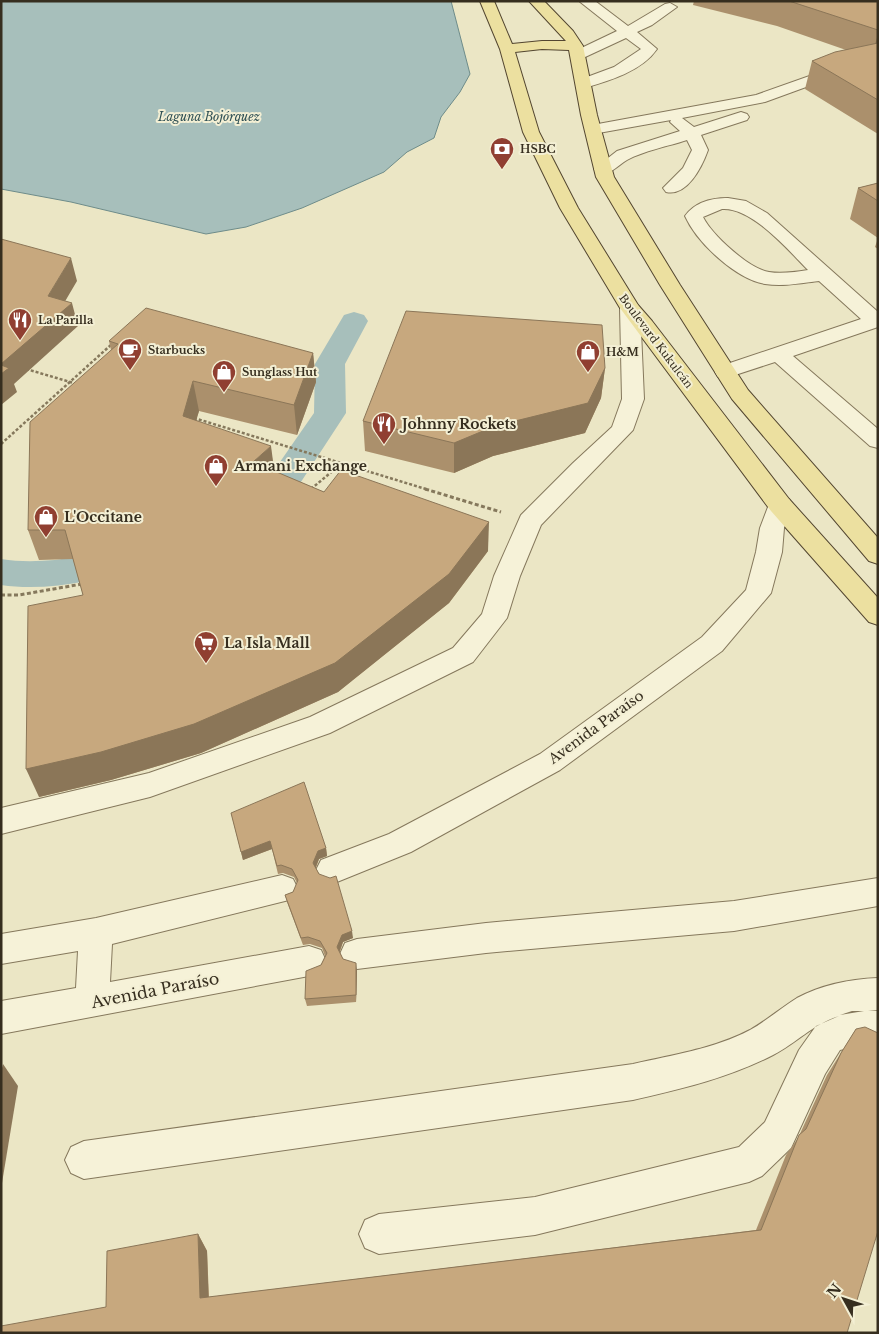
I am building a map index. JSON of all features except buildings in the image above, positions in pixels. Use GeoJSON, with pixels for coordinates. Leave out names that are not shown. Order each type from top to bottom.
{"type":"FeatureCollection","features":[{"type":"Feature","properties":{"kind":"main road","name":"Boulevard Kukulcán"},"geometry":{"type":"LineString","coordinates":[[487,1],[505,42],[531,132],[569,208],[630,308],[645,325],[780,506],[878,615]]}},
{"type":"Feature","properties":{"kind":"main road"},"geometry":{"type":"LineString","coordinates":[[536,1],[574,45],[605,177],[654,260],[740,394],[878,555]]}},
{"type":"Feature","properties":{"kind":"main road"},"geometry":{"type":"LineString","coordinates":[[505,42],[574,45]]}},
{"type":"Feature","properties":{"kind":"street"},"geometry":{"type":"LineString","coordinates":[[584,83],[620,70],[643,57],[650,49],[586,1]]}},
{"type":"Feature","properties":{"kind":"street"},"geometry":{"type":"LineString","coordinates":[[574,45],[628,32],[670,7]]}},
{"type":"Feature","properties":{"kind":"street"},"geometry":{"type":"LineString","coordinates":[[593,128],[636,123],[729,103],[759,99],[823,76],[878,63]]}},
{"type":"Feature","properties":{"kind":"street"},"geometry":{"type":"LineString","coordinates":[[603,169],[623,156],[741,117],[753,110],[759,99]]}},
{"type":"Feature","properties":{"kind":"street"},"geometry":{"type":"LineString","coordinates":[[671,116],[691,132],[700,150],[693,168],[684,180],[672,188]]}},
{"type":"Feature","properties":{"kind":"street"},"geometry":{"type":"LineString","coordinates":[[726,372],[876,320],[764,221],[739,204],[726,203],[709,206],[697,212],[694,216],[695,223],[735,261],[753,274],[766,278],[824,275]]}},
{"type":"Feature","properties":{"kind":"street"},"geometry":{"type":"LineString","coordinates":[[1,821],[150,785],[320,725],[463,655],[494,618],[507,576],[530,521],[580,468],[622,430],[633,399],[630,308]]}},
{"type":"Feature","properties":{"kind":"street"},"geometry":{"type":"LineString","coordinates":[[778,354],[878,441]]}},
{"type":"Feature","properties":{"kind":"street","name":"Avenida Paraíso"},"geometry":{"type":"LineString","coordinates":[[332,870],[400,843],[550,762],[712,644],[758,593],[769,552],[772,528],[780,506]]}},
{"type":"Feature","properties":{"kind":"street"},"geometry":{"type":"LineString","coordinates":[[1,949],[96,933],[282,889]]}},
{"type":"Feature","properties":{"kind":"street"},"geometry":{"type":"LineString","coordinates":[[357,954],[486,938],[734,916],[878,892]]}},
{"type":"Feature","properties":{"kind":"street"},"geometry":{"type":"LineString","coordinates":[[92,1001],[96,933]]}},
{"type":"Feature","properties":{"kind":"street","name":"Avenida Paraíso"},"geometry":{"type":"LineString","coordinates":[[1,1018],[308,961]]}},
{"type":"Feature","properties":{"kind":"street"},"geometry":{"type":"LineString","coordinates":[[84,1160],[633,1082],[702,1066],[761,1043],[811,1009],[852,995],[878,994]]}},
{"type":"Feature","properties":{"kind":"street"},"geometry":{"type":"LineString","coordinates":[[379,1234],[536,1216],[749,1163],[778,1135],[812,1062],[828,1038],[840,1032],[866,1027],[878,1028]]}},
{"type":"Feature","properties":{"kind":"path"},"geometry":{"type":"LineString","coordinates":[[1,444],[113,342]]}},
{"type":"Feature","properties":{"kind":"path"},"geometry":{"type":"LineString","coordinates":[[18,367],[80,385]]}},
{"type":"Feature","properties":{"kind":"path"},"geometry":{"type":"LineString","coordinates":[[193,418],[278,442],[332,461],[530,521]]}},
{"type":"Feature","properties":{"kind":"path"},"geometry":{"type":"LineString","coordinates":[[308,492],[342,464]]}},
{"type":"Feature","properties":{"kind":"path"},"geometry":{"type":"LineString","coordinates":[[1,596],[19,595],[87,583]]}},
{"type":"Feature","properties":{"kind":"water","name":"Laguna Bojórquez"},"geometry":{"type":"Polygon","coordinates":[[[1,1],[451,1],[470,74],[460,92],[441,117],[434,138],[407,152],[384,172],[302,208],[246,227],[206,234],[71,202],[1,189],[1,1]]]}},
{"type":"Feature","properties":{"kind":"waterway"},"geometry":{"type":"LineString","coordinates":[[248,512],[285,480],[330,413],[330,364],[354,321]]}},
{"type":"Feature","properties":{"kind":"waterway"},"geometry":{"type":"LineString","coordinates":[[1,572],[15,574],[47,573],[129,559]]}},
{"type":"Feature","properties":{"kind":"place","name":"HSBC"},"geometry":{"type":"Point","coordinates":[502,170]}},
{"type":"Feature","properties":{"kind":"place","name":"La Parilla"},"geometry":{"type":"Point","coordinates":[20,341]}},
{"type":"Feature","properties":{"kind":"place","name":"Starbucks"},"geometry":{"type":"Point","coordinates":[130,371]}},
{"type":"Feature","properties":{"kind":"place","name":"H&M"},"geometry":{"type":"Point","coordinates":[588,373]}},
{"type":"Feature","properties":{"kind":"place","name":"Sunglass Hut"},"geometry":{"type":"Point","coordinates":[224,393]}},
{"type":"Feature","properties":{"kind":"place","name":"Johnny Rockets"},"geometry":{"type":"Point","coordinates":[384,445]}},
{"type":"Feature","properties":{"kind":"place","name":"Armani Exchange"},"geometry":{"type":"Point","coordinates":[216,487]}},
{"type":"Feature","properties":{"kind":"place","name":"L'Occitane"},"geometry":{"type":"Point","coordinates":[46,538]}},
{"type":"Feature","properties":{"kind":"place","name":"La Isla Mall"},"geometry":{"type":"Point","coordinates":[206,664]}}]}
